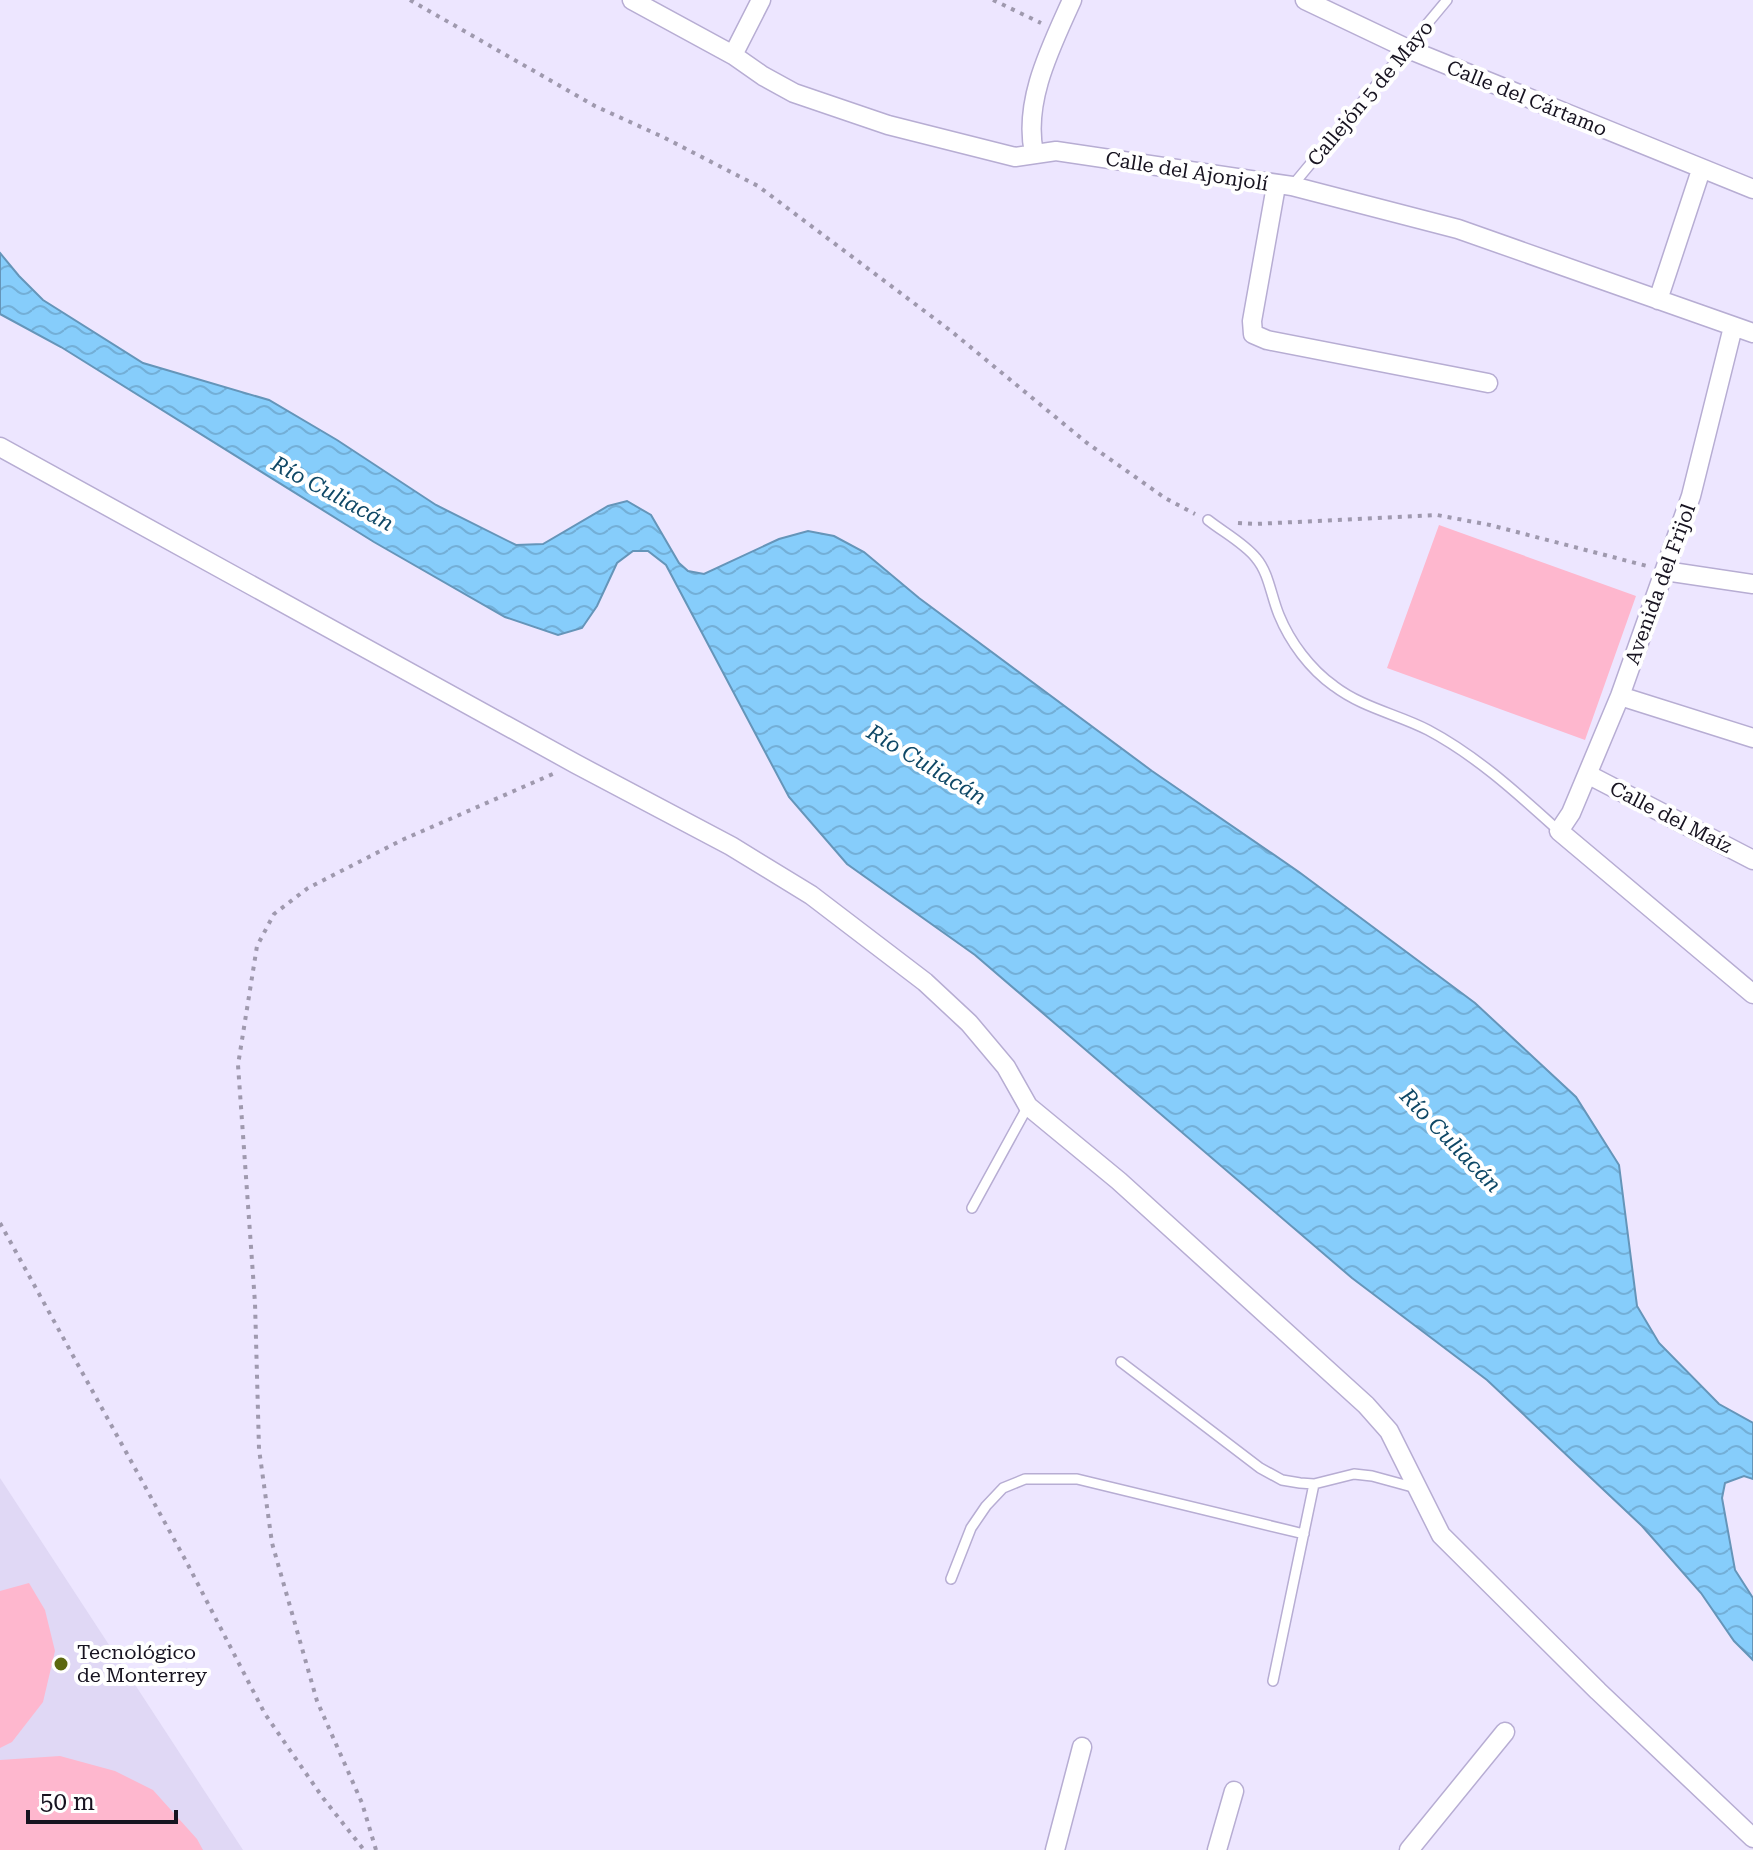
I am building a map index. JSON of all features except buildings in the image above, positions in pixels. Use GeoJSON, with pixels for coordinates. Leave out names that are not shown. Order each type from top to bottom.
{"type":"FeatureCollection","features":[{"type":"Feature","properties":{"kind":"street","name":"Calle del Ajonjolí"},"geometry":{"type":"LineString","coordinates":[[632,0],[733,55],[794,93],[888,125],[1015,157],[1056,151],[1284,186],[1458,229],[1753,333]]}},
{"type":"Feature","properties":{"kind":"street"},"geometry":{"type":"LineString","coordinates":[[733,55],[761,0]]}},
{"type":"Feature","properties":{"kind":"street"},"geometry":{"type":"LineString","coordinates":[[1034,153],[1030,133],[1033,102],[1072,0]]}},
{"type":"Feature","properties":{"kind":"street","name":"Calle del Cártamo"},"geometry":{"type":"LineString","coordinates":[[1305,0],[1408,49],[1753,189]]}},
{"type":"Feature","properties":{"kind":"street"},"geometry":{"type":"LineString","coordinates":[[1658,300],[1701,170]]}},
{"type":"Feature","properties":{"kind":"street"},"geometry":{"type":"LineString","coordinates":[[1284,186],[1252,321],[1253,334],[1267,340],[1488,383]]}},
{"type":"Feature","properties":{"kind":"street","name":"Avenida del Frijol"},"geometry":{"type":"LineString","coordinates":[[1559,831],[1589,775],[1691,496],[1733,327]]}},
{"type":"Feature","properties":{"kind":"street"},"geometry":{"type":"LineString","coordinates":[[0,447],[731,846],[811,895],[925,982],[969,1023],[1006,1067],[1028,1106],[1119,1181],[1366,1405],[1389,1431],[1441,1535],[1598,1691],[1753,1838]]}},
{"type":"Feature","properties":{"kind":"street"},"geometry":{"type":"LineString","coordinates":[[1665,571],[1753,584]]}},
{"type":"Feature","properties":{"kind":"street"},"geometry":{"type":"LineString","coordinates":[[1620,696],[1753,738]]}},
{"type":"Feature","properties":{"kind":"street","name":"Calle del Maíz"},"geometry":{"type":"LineString","coordinates":[[1589,775],[1753,860]]}},
{"type":"Feature","properties":{"kind":"street"},"geometry":{"type":"LineString","coordinates":[[1559,831],[1753,994]]}},
{"type":"Feature","properties":{"kind":"street"},"geometry":{"type":"LineString","coordinates":[[1409,1850],[1505,1732]]}},
{"type":"Feature","properties":{"kind":"street"},"geometry":{"type":"LineString","coordinates":[[1055,1850],[1082,1747]]}},
{"type":"Feature","properties":{"kind":"street"},"geometry":{"type":"LineString","coordinates":[[1217,1850],[1234,1791]]}},
{"type":"Feature","properties":{"kind":"lane","name":"Callejón 5 de Mayo"},"geometry":{"type":"LineString","coordinates":[[1284,186],[1408,49],[1447,0]]}},
{"type":"Feature","properties":{"kind":"lane"},"geometry":{"type":"LineString","coordinates":[[1208,520],[1256,558],[1292,641],[1310,665],[1334,687],[1372,709],[1404,718],[1460,749],[1559,831]]}},
{"type":"Feature","properties":{"kind":"lane"},"geometry":{"type":"LineString","coordinates":[[972,1208],[1028,1106]]}},
{"type":"Feature","properties":{"kind":"lane"},"geometry":{"type":"LineString","coordinates":[[1121,1362],[1260,1468],[1282,1480],[1314,1484],[1354,1474],[1419,1489]]}},
{"type":"Feature","properties":{"kind":"lane"},"geometry":{"type":"LineString","coordinates":[[951,1579],[971,1528],[986,1506],[1003,1488],[1025,1479],[1077,1479],[1304,1534]]}},
{"type":"Feature","properties":{"kind":"lane"},"geometry":{"type":"LineString","coordinates":[[1273,1681],[1314,1484]]}},
{"type":"Feature","properties":{"kind":"path"},"geometry":{"type":"LineString","coordinates":[[410,0],[595,106],[758,186],[951,331],[1087,443],[1165,498],[1208,520],[1255,524],[1437,515],[1490,525],[1665,571]]}},
{"type":"Feature","properties":{"kind":"path"},"geometry":{"type":"LineString","coordinates":[[993,0],[1058,31]]}},
{"type":"Feature","properties":{"kind":"path"},"geometry":{"type":"LineString","coordinates":[[376,1850],[362,1803],[313,1687],[272,1543],[259,1449],[255,1303],[238,1065],[257,946],[274,914],[308,888],[402,840],[576,764]]}},
{"type":"Feature","properties":{"kind":"path"},"geometry":{"type":"LineString","coordinates":[[0,1223],[265,1714],[323,1798],[364,1850]]}},
{"type":"Feature","properties":{"kind":"shaded area"},"geometry":{"type":"Polygon","coordinates":[[[1439,525],[1636,596],[1585,740],[1387,668],[1439,525]]]}},
{"type":"Feature","properties":{"kind":"shaded area","name":"Tecnológico de Monterrey"},"geometry":{"type":"Polygon","coordinates":[[[0,1478],[243,1850],[0,1850],[0,1478]]]}},
{"type":"Feature","properties":{"kind":"shaded area"},"geometry":{"type":"Polygon","coordinates":[[[29,1583],[45,1610],[55,1651],[43,1702],[12,1742],[0,1748],[0,1591],[29,1583]]]}},
{"type":"Feature","properties":{"kind":"shaded area"},"geometry":{"type":"Polygon","coordinates":[[[60,1756],[115,1771],[153,1790],[197,1839],[203,1850],[0,1850],[0,1760],[60,1756]]]}},
{"type":"Feature","properties":{"kind":"water","name":"Río Culiacán"},"geometry":{"type":"Polygon","coordinates":[[[0,253],[43,300],[143,363],[269,400],[436,505],[516,545],[543,544],[608,506],[627,501],[651,515],[679,563],[688,571],[704,574],[779,539],[808,531],[834,536],[864,552],[919,598],[1152,771],[1299,872],[1475,1003],[1576,1097],[1619,1165],[1637,1306],[1659,1343],[1719,1404],[1753,1423],[1753,1479],[1744,1476],[1725,1483],[1722,1498],[1735,1570],[1753,1598],[1753,1660],[1734,1641],[1701,1593],[1642,1526],[1487,1380],[1352,1278],[975,955],[847,864],[789,797],[666,565],[648,551],[633,551],[617,563],[597,606],[582,628],[558,635],[505,617],[374,542],[61,347],[0,314],[0,253]]]}},
{"type":"Feature","properties":{"kind":"place","name":"Tecnológico de Monterrey"},"geometry":{"type":"Point","coordinates":[61,1664]}}]}
